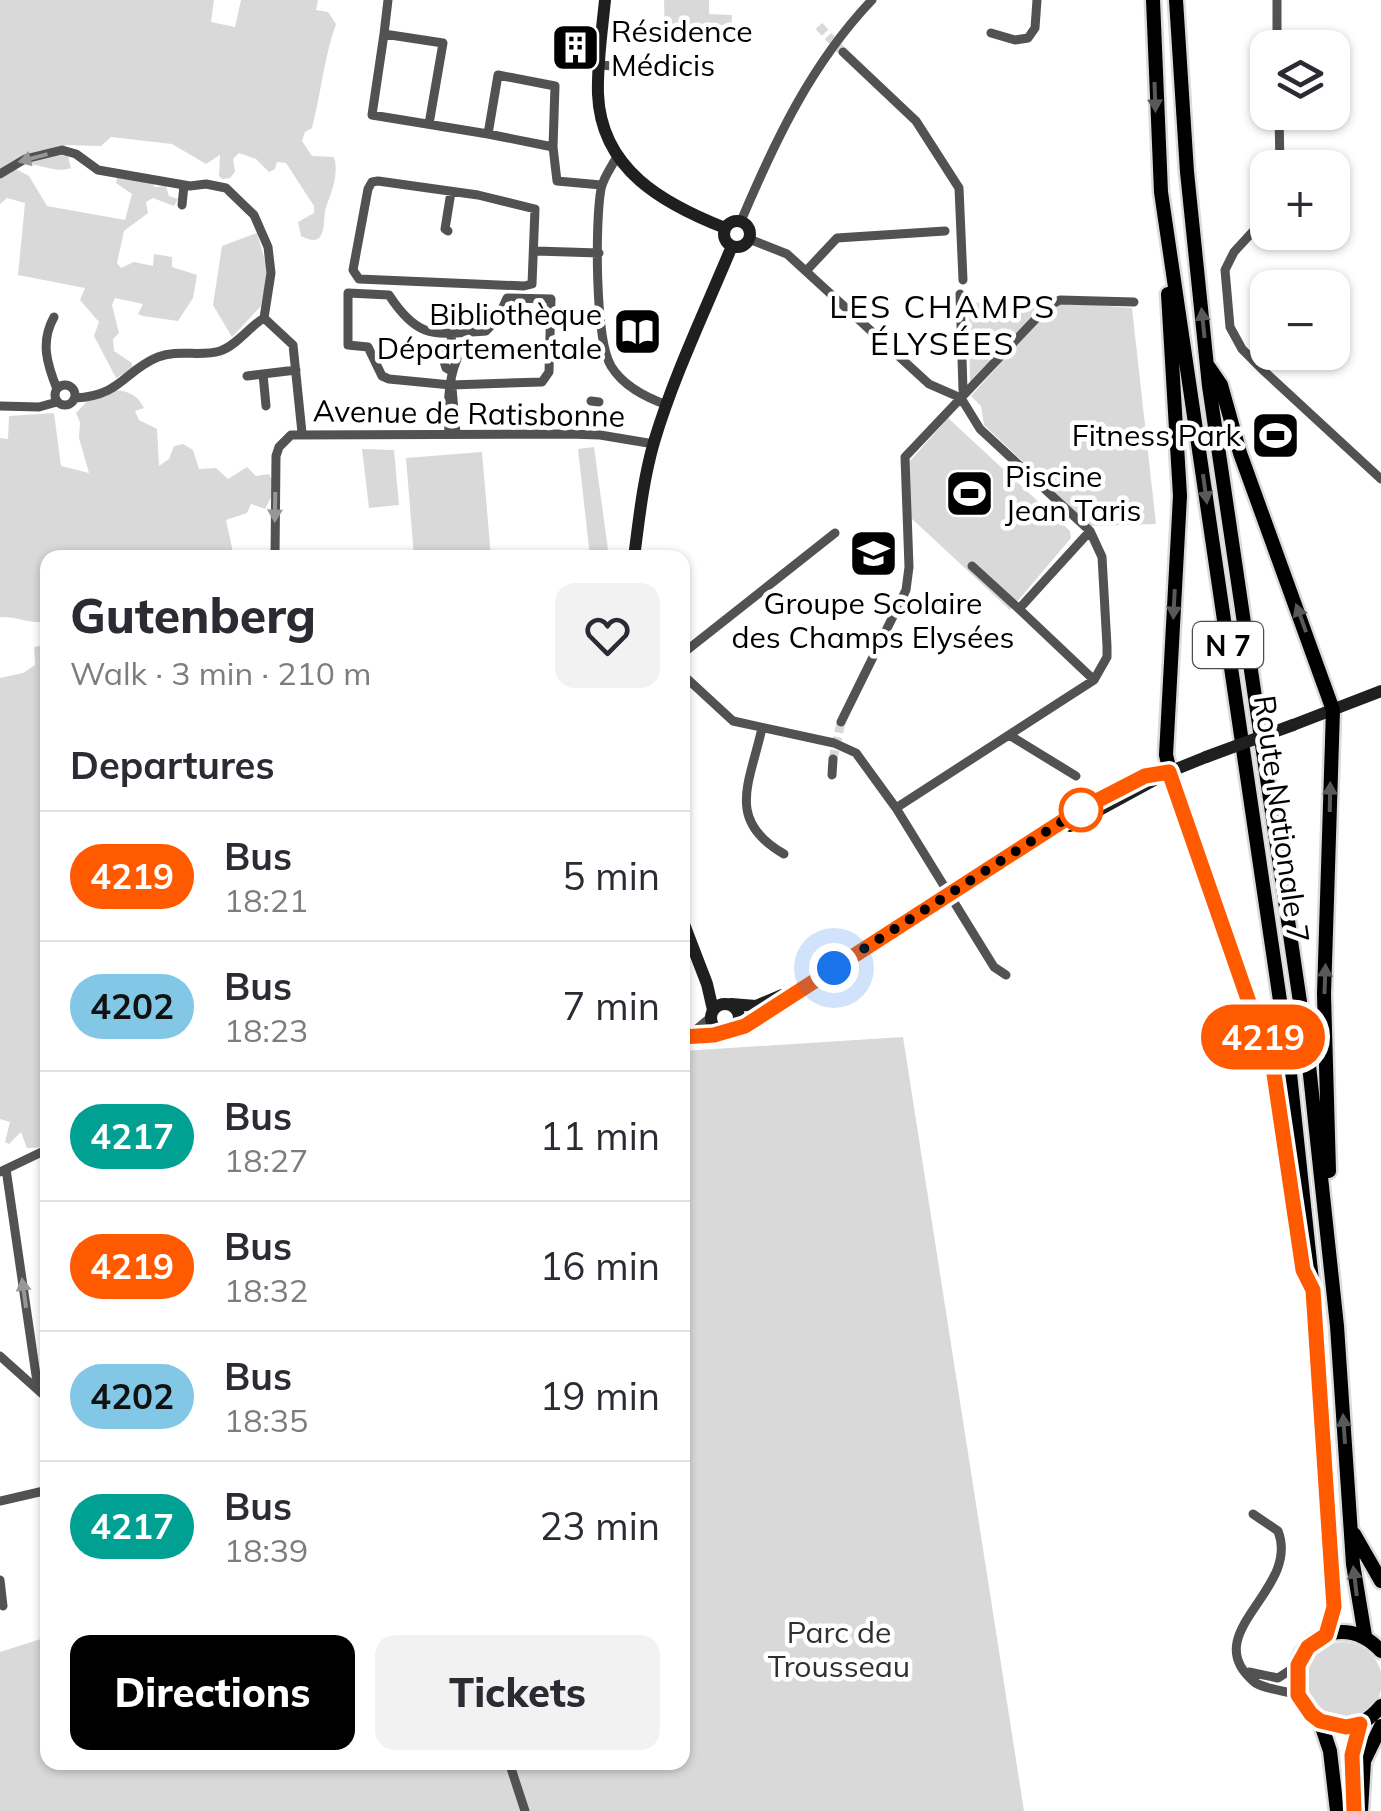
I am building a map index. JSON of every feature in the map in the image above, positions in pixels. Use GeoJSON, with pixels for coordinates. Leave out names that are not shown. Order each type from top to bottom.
{"type":"FeatureCollection","features":[{"type":"Feature","properties":{"kind":"main road","name":"Route Nationale 7"},"geometry":{"type":"LineString","coordinates":[[1153,0],[1161,192],[1288,1056],[1313,1290]]}},
{"type":"Feature","properties":{"kind":"main road","name":"Route Nationale 7"},"geometry":{"type":"LineString","coordinates":[[1176,0],[1187,172],[1208,364],[1308,1056],[1329,1252]]}},
{"type":"Feature","properties":{"kind":"main road"},"geometry":{"type":"LineString","coordinates":[[1161,192],[1180,496],[1166,756],[1274,1074],[1303,1270],[1313,1290]]}},
{"type":"Feature","properties":{"kind":"main road"},"geometry":{"type":"LineString","coordinates":[[1208,364],[1221,385],[1240,453],[1333,710],[1324,994],[1329,1252]]}},
{"type":"Feature","properties":{"kind":"main road","name":"N 7"},"geometry":{"type":"LineString","coordinates":[[1329,1252],[1350,1526],[1365,1636]]}},
{"type":"Feature","properties":{"kind":"main road","name":"N 7"},"geometry":{"type":"LineString","coordinates":[[1313,1290],[1334,1607],[1326,1635]]}},
{"type":"Feature","properties":{"kind":"main road"},"geometry":{"type":"LineString","coordinates":[[1350,1526],[1381,1581]]}},
{"type":"Feature","properties":{"kind":"main road"},"geometry":{"type":"LineString","coordinates":[[1381,1651],[1365,1636],[1345,1632],[1326,1635],[1308,1647],[1298,1665],[1298,1695],[1320,1721],[1346,1727],[1360,1724],[1381,1706]]}},
{"type":"Feature","properties":{"kind":"main road"},"geometry":{"type":"LineString","coordinates":[[1320,1721],[1330,1751],[1337,1811]]}},
{"type":"Feature","properties":{"kind":"main road"},"geometry":{"type":"LineString","coordinates":[[1358,1811],[1352,1755],[1360,1724]]}},
{"type":"Feature","properties":{"kind":"main road"},"geometry":{"type":"LineString","coordinates":[[1358,1811],[1364,1761],[1381,1726]]}},
{"type":"Feature","properties":{"kind":"street"},"geometry":{"type":"LineString","coordinates":[[388,0],[372,115],[553,147]]}},
{"type":"Feature","properties":{"kind":"street"},"geometry":{"type":"LineString","coordinates":[[605,0],[598,97],[618,155],[658,198],[725,228]]}},
{"type":"Feature","properties":{"kind":"street"},"geometry":{"type":"LineString","coordinates":[[741,221],[777,135],[831,50],[872,0]]}},
{"type":"Feature","properties":{"kind":"street"},"geometry":{"type":"LineString","coordinates":[[991,34],[1015,40],[1028,38],[1034,28],[1037,0]]}},
{"type":"Feature","properties":{"kind":"street"},"geometry":{"type":"LineString","coordinates":[[1276,0],[1276,30]]}},
{"type":"Feature","properties":{"kind":"street"},"geometry":{"type":"LineString","coordinates":[[384,34],[443,43],[429,124]]}},
{"type":"Feature","properties":{"kind":"street"},"geometry":{"type":"LineString","coordinates":[[842,52],[916,121],[960,188],[963,280]]}},
{"type":"Feature","properties":{"kind":"street"},"geometry":{"type":"LineString","coordinates":[[600,65],[651,69]]}},
{"type":"Feature","properties":{"kind":"street"},"geometry":{"type":"LineString","coordinates":[[488,134],[498,75],[555,86],[553,147],[557,181],[601,184]]}},
{"type":"Feature","properties":{"kind":"street"},"geometry":{"type":"LineString","coordinates":[[0,174],[25,158],[62,150],[98,170],[226,188],[254,216],[268,247],[270,262],[264,318],[221,350],[160,356],[118,386],[88,398],[75,398],[68,405],[58,402],[39,407],[0,406]]}},
{"type":"Feature","properties":{"kind":"street"},"geometry":{"type":"LineString","coordinates":[[618,155],[601,184],[599,325],[604,352],[612,369],[625,382],[667,404]]}},
{"type":"Feature","properties":{"kind":"street"},"geometry":{"type":"LineString","coordinates":[[372,182],[452,192],[535,209],[536,251],[535,280],[530,286],[364,281],[353,270],[372,182]]}},
{"type":"Feature","properties":{"kind":"street"},"geometry":{"type":"LineString","coordinates":[[182,205],[184,185]]}},
{"type":"Feature","properties":{"kind":"street"},"geometry":{"type":"LineString","coordinates":[[448,232],[445,230],[452,192]]}},
{"type":"Feature","properties":{"kind":"street"},"geometry":{"type":"LineString","coordinates":[[732,221],[741,221],[750,230],[750,239],[742,246],[732,246],[724,238],[725,228],[732,221]]}},
{"type":"Feature","properties":{"kind":"street"},"geometry":{"type":"LineString","coordinates":[[808,270],[837,238],[945,231]]}},
{"type":"Feature","properties":{"kind":"street"},"geometry":{"type":"LineString","coordinates":[[1250,235],[1234,252],[1226,270],[1230,326],[1242,349],[1381,479]]}},
{"type":"Feature","properties":{"kind":"street"},"geometry":{"type":"LineString","coordinates":[[750,239],[786,254],[808,270],[929,384],[962,394]]}},
{"type":"Feature","properties":{"kind":"street"},"geometry":{"type":"LineString","coordinates":[[635,550],[654,444],[732,246]]}},
{"type":"Feature","properties":{"kind":"street"},"geometry":{"type":"LineString","coordinates":[[536,251],[599,253]]}},
{"type":"Feature","properties":{"kind":"street"},"geometry":{"type":"LineString","coordinates":[[348,293],[389,296],[405,321],[451,337],[486,330],[498,318],[507,298],[551,300],[544,346],[550,372],[542,382],[525,377],[451,385],[382,376],[368,347],[348,344],[348,293]]}},
{"type":"Feature","properties":{"kind":"street"},"geometry":{"type":"LineString","coordinates":[[896,808],[1094,680],[1107,657],[1102,557],[1090,531],[980,429],[962,394],[960,294]]}},
{"type":"Feature","properties":{"kind":"street"},"geometry":{"type":"LineString","coordinates":[[841,722],[906,590],[910,566],[905,457],[1048,306],[1060,300],[1134,302]]}},
{"type":"Feature","properties":{"kind":"street"},"geometry":{"type":"LineString","coordinates":[[54,318],[45,349],[58,402]]}},
{"type":"Feature","properties":{"kind":"street"},"geometry":{"type":"LineString","coordinates":[[264,318],[289,339],[302,433]]}},
{"type":"Feature","properties":{"kind":"street"},"geometry":{"type":"LineString","coordinates":[[451,337],[457,359],[448,396],[452,434]]}},
{"type":"Feature","properties":{"kind":"street"},"geometry":{"type":"LineString","coordinates":[[247,376],[296,370]]}},
{"type":"Feature","properties":{"kind":"street"},"geometry":{"type":"LineString","coordinates":[[263,374],[266,406]]}},
{"type":"Feature","properties":{"kind":"street"},"geometry":{"type":"LineString","coordinates":[[57,389],[68,385],[75,398]]}},
{"type":"Feature","properties":{"kind":"street","name":"Avenue de Ratisbonne"},"geometry":{"type":"LineString","coordinates":[[275,550],[276,456],[284,440],[302,433],[331,429],[452,434],[569,429],[654,444]]}},
{"type":"Feature","properties":{"kind":"street"},"geometry":{"type":"LineString","coordinates":[[1019,609],[1090,531]]}},
{"type":"Feature","properties":{"kind":"street"},"geometry":{"type":"LineString","coordinates":[[690,648],[835,532]]}},
{"type":"Feature","properties":{"kind":"street"},"geometry":{"type":"LineString","coordinates":[[972,566],[1094,680]]}},
{"type":"Feature","properties":{"kind":"street"},"geometry":{"type":"LineString","coordinates":[[690,681],[734,721],[849,748],[896,808],[994,967],[1006,975]]}},
{"type":"Feature","properties":{"kind":"street"},"geometry":{"type":"LineString","coordinates":[[690,1035],[730,1030],[772,1010],[1083,808],[1145,776],[1169,772],[1381,691]]}},
{"type":"Feature","properties":{"kind":"street"},"geometry":{"type":"LineString","coordinates":[[762,728],[744,806],[764,842],[784,854]]}},
{"type":"Feature","properties":{"kind":"street"},"geometry":{"type":"LineString","coordinates":[[1008,735],[1076,776]]}},
{"type":"Feature","properties":{"kind":"street"},"geometry":{"type":"LineString","coordinates":[[832,775],[833,759]]}},
{"type":"Feature","properties":{"kind":"street"},"geometry":{"type":"LineString","coordinates":[[690,940],[707,984],[714,1027],[730,1030]]}},
{"type":"Feature","properties":{"kind":"street"},"geometry":{"type":"LineString","coordinates":[[707,984],[739,1014],[730,1030]]}},
{"type":"Feature","properties":{"kind":"street"},"geometry":{"type":"LineString","coordinates":[[690,1033],[729,1004],[756,1006],[807,984]]}},
{"type":"Feature","properties":{"kind":"street"},"geometry":{"type":"LineString","coordinates":[[38,1389],[3,1170],[40,1153]]}},
{"type":"Feature","properties":{"kind":"street"},"geometry":{"type":"LineString","coordinates":[[0,1356],[38,1389]]}},
{"type":"Feature","properties":{"kind":"street"},"geometry":{"type":"LineString","coordinates":[[0,1502],[40,1492]]}},
{"type":"Feature","properties":{"kind":"street"},"geometry":{"type":"LineString","coordinates":[[1253,1514],[1278,1532],[1284,1558],[1242,1625],[1238,1659],[1260,1684],[1298,1695]]}},
{"type":"Feature","properties":{"kind":"street"},"geometry":{"type":"LineString","coordinates":[[0,1580],[4,1606]]}},
{"type":"Feature","properties":{"kind":"street"},"geometry":{"type":"LineString","coordinates":[[1246,1671],[1278,1678],[1298,1665]]}},
{"type":"Feature","properties":{"kind":"street"},"geometry":{"type":"LineString","coordinates":[[512,1770],[525,1811]]}},
{"type":"Feature","properties":{"kind":"green space"},"geometry":{"type":"Polygon","coordinates":[[[0,0],[214,0],[211,22],[235,27],[241,0],[318,0],[316,10],[328,12],[336,24],[312,128],[305,132],[302,141],[312,156],[334,157],[334,182],[320,237],[310,240],[301,236],[298,222],[314,213],[314,206],[286,163],[277,162],[269,172],[256,159],[239,153],[233,159],[235,172],[222,179],[220,155],[206,164],[172,144],[111,137],[101,146],[65,145],[71,168],[59,170],[19,163],[16,169],[29,176],[47,206],[125,220],[132,194],[116,183],[117,177],[150,180],[155,187],[166,186],[169,196],[178,199],[174,206],[153,198],[146,202],[148,213],[124,231],[117,263],[121,268],[134,262],[153,266],[154,254],[172,257],[172,267],[197,275],[193,298],[178,321],[143,316],[138,314],[143,304],[115,298],[112,305],[119,333],[113,339],[114,351],[132,363],[132,369],[116,378],[94,336],[99,322],[80,300],[85,288],[18,275],[25,203],[7,198],[0,204],[0,0]]]}},
{"type":"Feature","properties":{"kind":"green space"},"geometry":{"type":"Polygon","coordinates":[[[664,0],[709,0],[709,14],[732,15],[731,39],[665,38],[664,0]]]}},
{"type":"Feature","properties":{"kind":"green space"},"geometry":{"type":"Polygon","coordinates":[[[257,233],[268,271],[261,306],[232,337],[213,305],[222,246],[257,233]]]}},
{"type":"Feature","properties":{"kind":"green space"},"geometry":{"type":"Polygon","coordinates":[[[1044,300],[1044,305],[970,385],[969,303],[1044,300]]]}},
{"type":"Feature","properties":{"kind":"green space"},"geometry":{"type":"Polygon","coordinates":[[[1071,303],[1132,308],[1156,524],[1091,526],[984,425],[981,406],[971,396],[1043,315],[1055,306],[1071,303]]]}},
{"type":"Feature","properties":{"kind":"green space"},"geometry":{"type":"Polygon","coordinates":[[[113,390],[135,396],[144,408],[135,411],[139,420],[157,429],[159,466],[169,459],[174,446],[183,444],[193,450],[199,469],[216,468],[228,479],[247,467],[256,476],[269,474],[276,488],[265,509],[251,504],[247,513],[226,520],[232,550],[40,550],[40,622],[0,617],[0,438],[8,439],[9,416],[54,413],[61,466],[89,473],[76,413],[92,396],[113,390]]]}},
{"type":"Feature","properties":{"kind":"green space","name":"Piscine Jean Taris"},"geometry":{"type":"Polygon","coordinates":[[[948,418],[1070,531],[1071,538],[1010,610],[911,518],[910,461],[948,418]]]}},
{"type":"Feature","properties":{"kind":"green space"},"geometry":{"type":"Polygon","coordinates":[[[594,447],[608,550],[589,550],[578,449],[594,447]]]}},
{"type":"Feature","properties":{"kind":"green space"},"geometry":{"type":"Polygon","coordinates":[[[362,449],[394,450],[399,505],[369,508],[362,449]]]}},
{"type":"Feature","properties":{"kind":"green space"},"geometry":{"type":"Polygon","coordinates":[[[482,452],[490,550],[413,550],[406,458],[482,452]]]}},
{"type":"Feature","properties":{"kind":"green space"},"geometry":{"type":"Polygon","coordinates":[[[40,646],[40,1147],[27,1148],[21,1132],[9,1144],[5,1142],[10,1122],[0,1119],[0,678],[23,673],[35,665],[34,647],[40,646]]]}},
{"type":"Feature","properties":{"kind":"green space","name":"Parc de Trousseau"},"geometry":{"type":"Polygon","coordinates":[[[903,1037],[1024,1811],[0,1811],[0,1652],[40,1639],[40,1770],[690,1770],[690,1051],[903,1037]]]}},
{"type":"Feature","properties":{"kind":"green space"},"geometry":{"type":"Polygon","coordinates":[[[1335,1642],[1351,1642],[1376,1659],[1382,1681],[1376,1703],[1365,1714],[1351,1720],[1335,1720],[1310,1703],[1304,1689],[1304,1673],[1321,1648],[1335,1642]]]}},
{"type":"Feature","properties":{"kind":"tunnel"},"geometry":{"type":"LineString","coordinates":[[819,26],[843,52]]}},
{"type":"Feature","properties":{"kind":"tunnel"},"geometry":{"type":"LineString","coordinates":[[833,759],[841,722]]}},
{"type":"Feature","properties":{"kind":"bus line","name":"4219"},"geometry":{"type":"LineString","coordinates":[[690,1036],[714,1035],[745,1026],[1083,808],[1145,776],[1169,772],[1258,1018],[1274,1074],[1303,1270],[1313,1290],[1334,1607],[1326,1635],[1302,1656],[1296,1680],[1298,1695],[1320,1721],[1346,1727],[1360,1724],[1352,1755],[1354,1811]]}},
{"type":"Feature","properties":{"kind":"place","name":"Résidence Médicis"},"geometry":{"type":"Point","coordinates":[576,48]}},
{"type":"Feature","properties":{"kind":"place","name":"Bibliothèque Départementale"},"geometry":{"type":"Point","coordinates":[637,331]}},
{"type":"Feature","properties":{"kind":"place","name":"Fitness Park"},"geometry":{"type":"Point","coordinates":[1276,435]}},
{"type":"Feature","properties":{"kind":"place","name":"Piscine Jean Taris"},"geometry":{"type":"Point","coordinates":[970,493]}},
{"type":"Feature","properties":{"kind":"place","name":"Groupe Scolaire des Champs Elysées"},"geometry":{"type":"Point","coordinates":[873,554]}},
{"type":"Feature","properties":{"kind":"district","name":"LES CHAMPS ÉLYSÉES"},"geometry":{"type":"Point","coordinates":[943,324]}},
{"type":"Feature","properties":{"kind":"route"},"geometry":{"type":"LineString","coordinates":[[834,968],[1081,810]]}}]}
